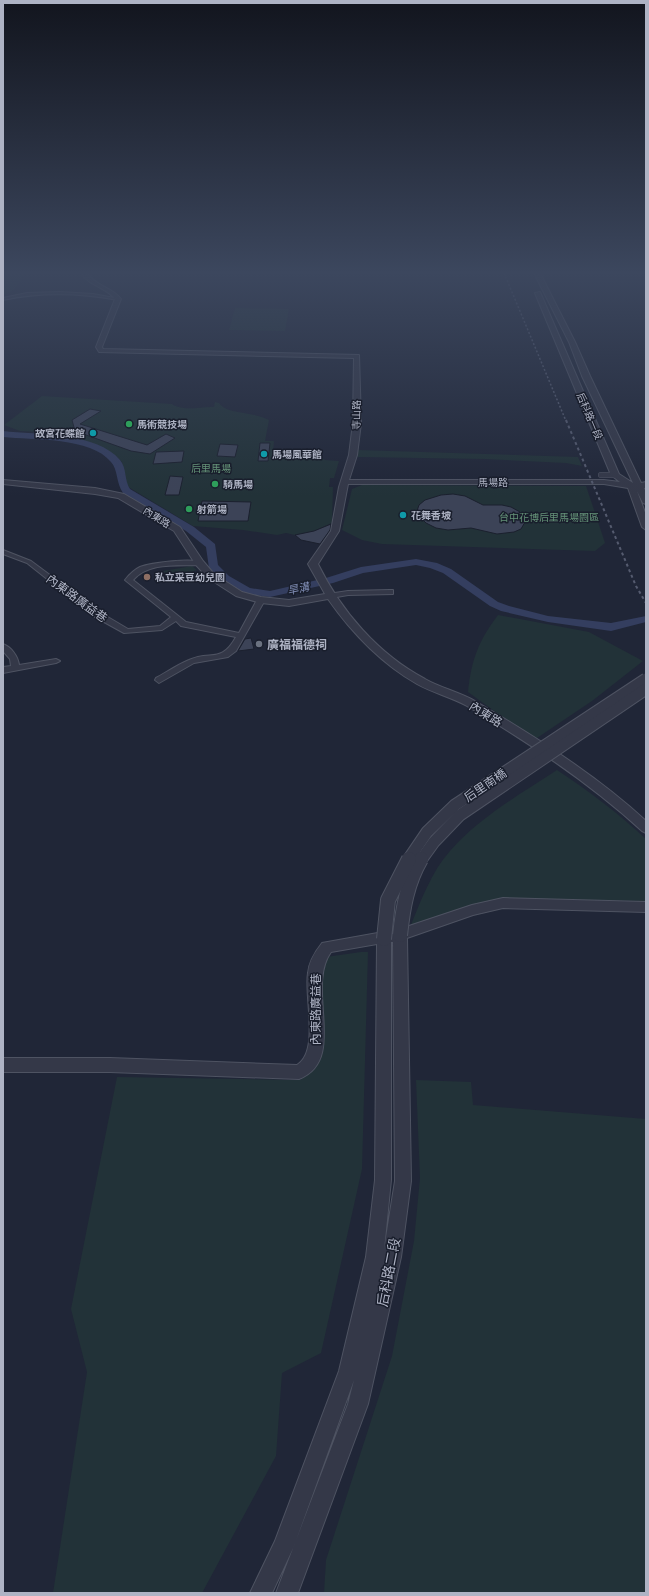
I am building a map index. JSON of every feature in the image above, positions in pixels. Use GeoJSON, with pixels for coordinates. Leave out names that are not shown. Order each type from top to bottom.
{"type":"FeatureCollection","features":[{"type":"Feature","properties":{"kind":"street","name":"寺山路"},"geometry":{"type":"LineString","coordinates":[[99,347],[101,351],[357,356],[355,441],[335,531],[313,564],[325,588]]}},
{"type":"Feature","properties":{"kind":"street","name":"后科路一段"},"geometry":{"type":"LineString","coordinates":[[561,347],[615,475]]}},
{"type":"Feature","properties":{"kind":"street","name":"后科路一段"},"geometry":{"type":"LineString","coordinates":[[574,347],[586,376],[644,484]]}},
{"type":"Feature","properties":{"kind":"street"},"geometry":{"type":"LineString","coordinates":[[601,475],[615,475],[631,486],[646,527]]}},
{"type":"Feature","properties":{"kind":"street","name":"內東路"},"geometry":{"type":"LineString","coordinates":[[3,482],[95,491],[121,496],[177,529],[199,563],[211,576],[239,594],[260,600],[289,603],[325,588],[351,624],[404,670],[440,691],[468,702],[551,755],[629,811],[646,828]]}},
{"type":"Feature","properties":{"kind":"street","name":"馬場路"},"geometry":{"type":"LineString","coordinates":[[345,482],[604,482],[631,486],[644,484]]}},
{"type":"Feature","properties":{"kind":"street"},"geometry":{"type":"LineString","coordinates":[[644,484],[646,501]]}},
{"type":"Feature","properties":{"kind":"street","name":"內東路廣益巷"},"geometry":{"type":"LineString","coordinates":[[3,552],[29,562],[98,616],[127,631],[162,628],[176,618]]}},
{"type":"Feature","properties":{"kind":"street"},"geometry":{"type":"LineString","coordinates":[[199,563],[155,565],[132,574],[129,580],[184,624],[239,635]]}},
{"type":"Feature","properties":{"kind":"street"},"geometry":{"type":"LineString","coordinates":[[325,588],[348,593],[390,592]]}},
{"type":"Feature","properties":{"kind":"street"},"geometry":{"type":"LineString","coordinates":[[159,680],[192,661],[225,655],[233,649],[239,635],[260,600]]}},
{"type":"Feature","properties":{"kind":"street"},"geometry":{"type":"LineString","coordinates":[[3,646],[14,658],[15,668]]}},
{"type":"Feature","properties":{"kind":"street"},"geometry":{"type":"LineString","coordinates":[[3,670],[56,661]]}},
{"type":"Feature","properties":{"kind":"street","name":"后里南橋"},"geometry":{"type":"LineString","coordinates":[[392,937],[388,900],[403,868],[427,832],[455,805],[646,679]]}},
{"type":"Feature","properties":{"kind":"street","name":"后里南橋"},"geometry":{"type":"LineString","coordinates":[[392,937],[402,915],[412,875],[430,844],[448,825],[460,815],[646,690]]}},
{"type":"Feature","properties":{"kind":"street","name":"內東路廣益巷"},"geometry":{"type":"LineString","coordinates":[[3,1065],[110,1066],[299,1072],[309,1065],[317,1046],[314,972],[321,953],[327,947],[392,937],[472,910],[503,903],[646,907]]}},
{"type":"Feature","properties":{"kind":"street","name":"后科路二段"},"geometry":{"type":"LineString","coordinates":[[260,1593],[284,1546],[348,1371],[375,1257],[383,1180],[392,937]]}},
{"type":"Feature","properties":{"kind":"street","name":"后科路二段"},"geometry":{"type":"LineString","coordinates":[[287,1593],[302,1557],[358,1404],[392,1257],[403,1181],[392,937]]}},
{"type":"Feature","properties":{"kind":"green space","name":"后里馬場"},"geometry":{"type":"Polygon","coordinates":[[[42,396],[172,404],[182,408],[214,407],[215,402],[234,411],[263,417],[269,420],[265,441],[274,441],[273,452],[312,452],[325,460],[339,461],[334,478],[330,478],[329,487],[333,487],[332,523],[314,531],[295,535],[286,533],[277,535],[243,530],[193,526],[125,484],[122,462],[117,457],[98,447],[61,433],[20,431],[4,425],[42,396]]]}},
{"type":"Feature","properties":{"kind":"green space"},"geometry":{"type":"Polygon","coordinates":[[[358,450],[578,457],[582,466],[566,463],[485,459],[357,457],[358,450]]]}},
{"type":"Feature","properties":{"kind":"green space","name":"台中花博后里馬場園區"},"geometry":{"type":"Polygon","coordinates":[[[362,485],[586,486],[605,543],[595,551],[382,544],[362,540],[342,530],[352,489],[362,485]]]}},
{"type":"Feature","properties":{"kind":"green space"},"geometry":{"type":"Polygon","coordinates":[[[192,566],[197,570],[171,579],[163,571],[192,566]]]}},
{"type":"Feature","properties":{"kind":"green space"},"geometry":{"type":"Polygon","coordinates":[[[498,615],[589,632],[643,661],[592,701],[534,740],[468,692],[471,670],[477,651],[491,624],[498,615]]]}},
{"type":"Feature","properties":{"kind":"green space"},"geometry":{"type":"Polygon","coordinates":[[[557,770],[625,820],[646,839],[646,901],[500,899],[410,927],[432,877],[443,859],[450,851],[487,817],[557,770]]]}},
{"type":"Feature","properties":{"kind":"green space"},"geometry":{"type":"Polygon","coordinates":[[[368,952],[362,1169],[321,1353],[282,1373],[276,1456],[202,1593],[53,1593],[87,1372],[71,1309],[117,1077],[300,1080],[313,1069],[319,969],[326,957],[368,952]]]}},
{"type":"Feature","properties":{"kind":"green space"},"geometry":{"type":"Polygon","coordinates":[[[416,1080],[471,1082],[473,1105],[646,1119],[646,1593],[324,1593],[326,1560],[392,1356],[414,1241],[420,1178],[416,1080]]]}},
{"type":"Feature","properties":{"kind":"building","name":"故宮花蝶館"},"geometry":{"type":"Polygon","coordinates":[[[90,409],[101,411],[80,424],[147,445],[166,434],[175,438],[150,454],[131,451],[75,431],[72,420],[90,409]]]}},
{"type":"Feature","properties":{"kind":"building","name":"馬場風華館"},"geometry":{"type":"Polygon","coordinates":[[[260,443],[270,443],[268,461],[258,461],[260,443]]]}},
{"type":"Feature","properties":{"kind":"building"},"geometry":{"type":"Polygon","coordinates":[[[220,444],[238,445],[235,457],[217,456],[220,444]]]}},
{"type":"Feature","properties":{"kind":"building"},"geometry":{"type":"Polygon","coordinates":[[[184,451],[182,462],[153,464],[156,452],[184,451]]]}},
{"type":"Feature","properties":{"kind":"building"},"geometry":{"type":"Polygon","coordinates":[[[170,476],[183,477],[179,495],[165,495],[170,476]]]}},
{"type":"Feature","properties":{"kind":"building"},"geometry":{"type":"Polygon","coordinates":[[[453,494],[465,496],[483,505],[502,505],[511,507],[520,512],[524,517],[525,522],[521,529],[514,532],[497,534],[471,528],[448,530],[436,528],[426,523],[420,517],[417,511],[419,505],[425,500],[441,495],[453,494]]]}},
{"type":"Feature","properties":{"kind":"building"},"geometry":{"type":"Polygon","coordinates":[[[202,501],[251,502],[248,521],[198,521],[202,501]]]}},
{"type":"Feature","properties":{"kind":"building"},"geometry":{"type":"Polygon","coordinates":[[[331,524],[330,530],[320,544],[301,540],[295,535],[314,531],[331,524]]]}},
{"type":"Feature","properties":{"kind":"building"},"geometry":{"type":"Polygon","coordinates":[[[251,638],[254,649],[238,651],[245,639],[251,638]]]}},
{"type":"Feature","properties":{"kind":"waterway","name":"旱溝"},"geometry":{"type":"LineString","coordinates":[[3,434],[47,437],[81,442],[108,453],[117,462],[122,484],[126,491],[190,529],[211,546],[213,566],[225,578],[247,591],[270,594],[329,581],[361,570],[416,562],[433,565],[447,571],[494,604],[505,609],[548,619],[611,627],[646,619]]}},
{"type":"Feature","properties":{"kind":"railway"},"geometry":{"type":"LineString","coordinates":[[535,347],[566,421]]}},
{"type":"Feature","properties":{"kind":"railway"},"geometry":{"type":"LineString","coordinates":[[566,420],[636,586],[646,603]]}},
{"type":"Feature","properties":{"kind":"place","name":"馬術競技場"},"geometry":{"type":"Point","coordinates":[129,424]}},
{"type":"Feature","properties":{"kind":"place","name":"故宮花蝶館"},"geometry":{"type":"Point","coordinates":[93,433]}},
{"type":"Feature","properties":{"kind":"place","name":"馬場風華館"},"geometry":{"type":"Point","coordinates":[264,454]}},
{"type":"Feature","properties":{"kind":"place","name":"騎馬場"},"geometry":{"type":"Point","coordinates":[215,484]}},
{"type":"Feature","properties":{"kind":"place","name":"射箭場"},"geometry":{"type":"Point","coordinates":[189,509]}},
{"type":"Feature","properties":{"kind":"place","name":"花舞香坡"},"geometry":{"type":"Point","coordinates":[403,515]}},
{"type":"Feature","properties":{"kind":"place","name":"私立采豆幼兒園"},"geometry":{"type":"Point","coordinates":[147,577]}},
{"type":"Feature","properties":{"kind":"place","name":"廣福福德祠"},"geometry":{"type":"Point","coordinates":[259,644]}}]}
